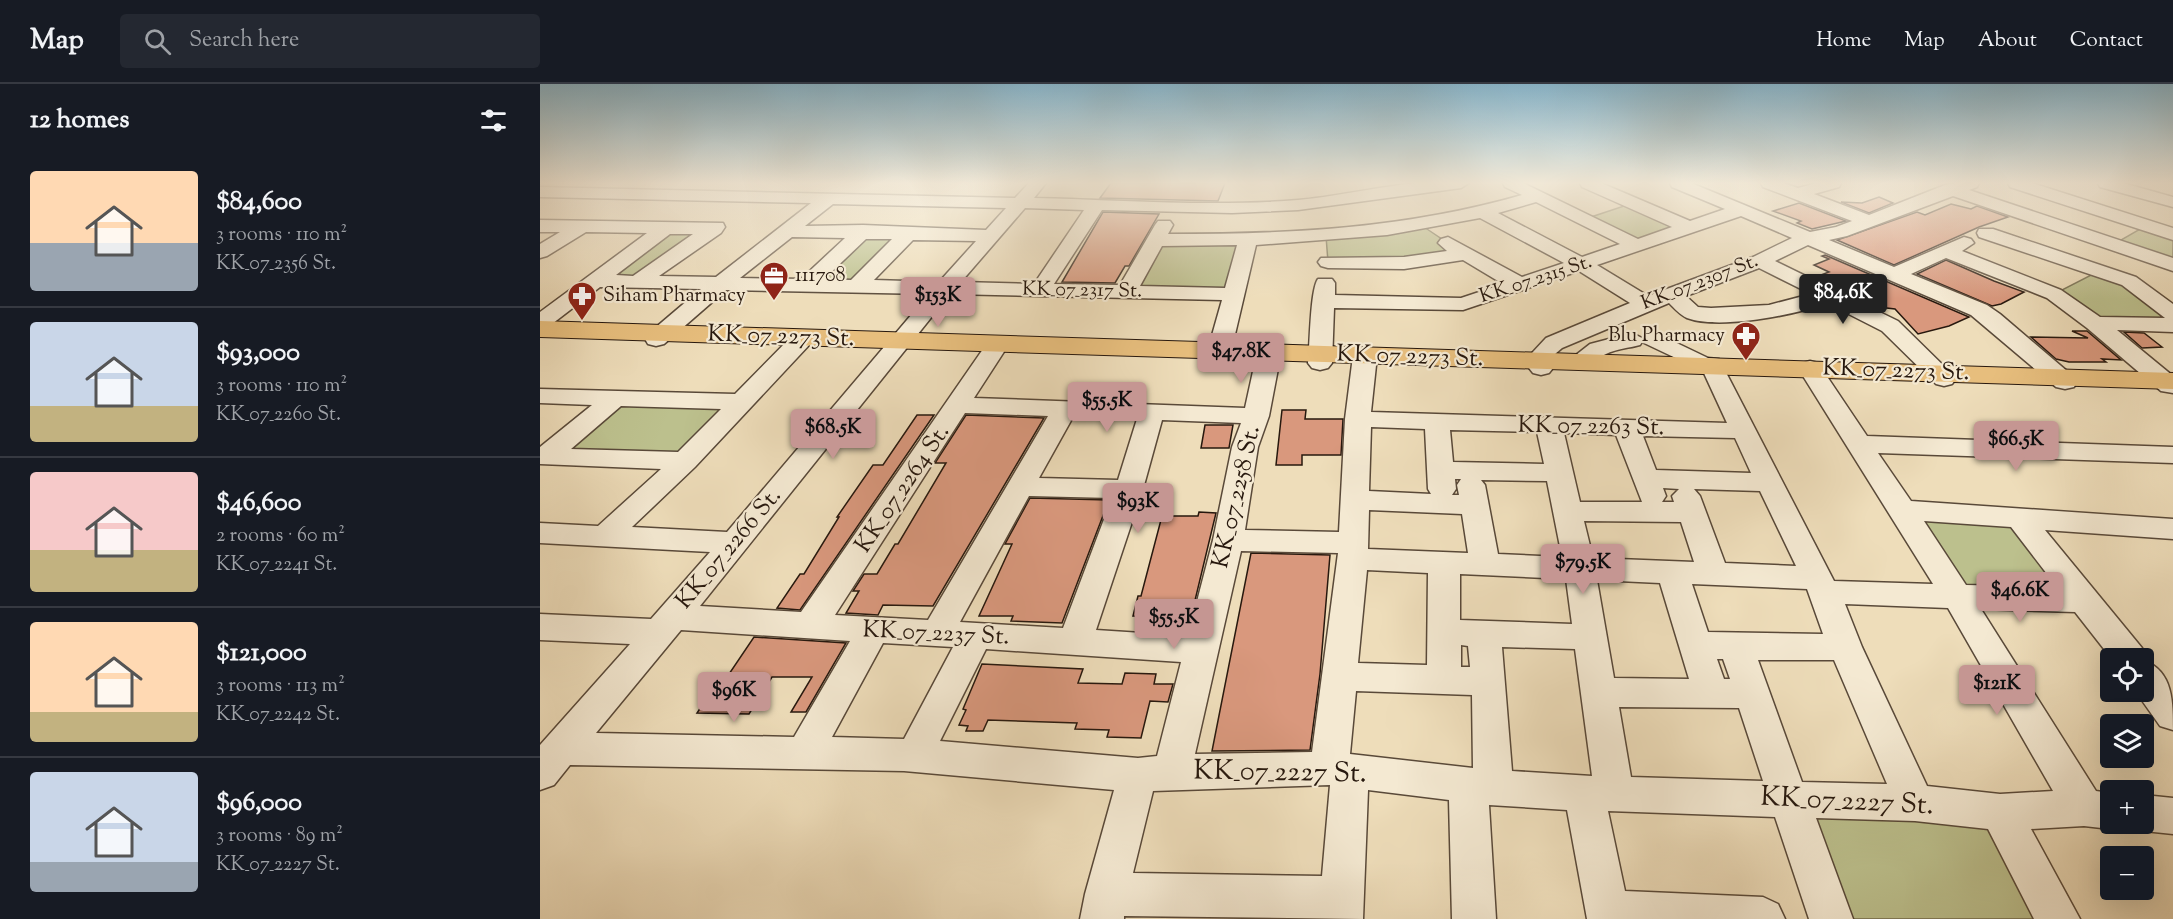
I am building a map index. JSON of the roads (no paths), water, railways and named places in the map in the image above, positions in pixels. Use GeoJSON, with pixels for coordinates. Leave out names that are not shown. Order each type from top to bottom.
{"type":"FeatureCollection","features":[{"type":"Feature","properties":{"kind":"main road","name":"KK_07_2273 St."},"geometry":{"type":"LineString","coordinates":[[540,329],[800,342],[1218,356],[1709,366]]}},
{"type":"Feature","properties":{"kind":"main road","name":"KK_07_2273 St."},"geometry":{"type":"LineString","coordinates":[[540,336],[659,336]]}},
{"type":"Feature","properties":{"kind":"main road","name":"KK_07_2273 St."},"geometry":{"type":"LineString","coordinates":[[1541,364],[1579,362],[2170,383]]}},
{"type":"Feature","properties":{"kind":"street"},"geometry":{"type":"LineString","coordinates":[[540,252],[591,222]]}},
{"type":"Feature","properties":{"kind":"street"},"geometry":{"type":"LineString","coordinates":[[639,281],[723,222]]}},
{"type":"Feature","properties":{"kind":"street"},"geometry":{"type":"LineString","coordinates":[[659,336],[720,284],[799,222]]}},
{"type":"Feature","properties":{"kind":"street","name":"KK_07_2266 St."},"geometry":{"type":"LineString","coordinates":[[551,761],[735,543],[944,289],[1004,222]]}},
{"type":"Feature","properties":{"kind":"street"},"geometry":{"type":"LineString","coordinates":[[1040,290],[1085,222]]}},
{"type":"Feature","properties":{"kind":"street"},"geometry":{"type":"LineString","coordinates":[[1127,291],[1164,222]]}},
{"type":"Feature","properties":{"kind":"street"},"geometry":{"type":"LineString","coordinates":[[1273,222],[1276,239]]}},
{"type":"Feature","properties":{"kind":"street"},"geometry":{"type":"LineString","coordinates":[[1387,222],[1393,228]]}},
{"type":"Feature","properties":{"kind":"street"},"geometry":{"type":"LineString","coordinates":[[1156,240],[1248,240],[1326,236],[1436,222]]}},
{"type":"Feature","properties":{"kind":"street"},"geometry":{"type":"LineString","coordinates":[[1507,222],[1646,304]]}},
{"type":"Feature","properties":{"kind":"street"},"geometry":{"type":"LineString","coordinates":[[1591,222],[1638,246]]}},
{"type":"Feature","properties":{"kind":"street"},"geometry":{"type":"LineString","coordinates":[[1676,222],[1690,228]]}},
{"type":"Feature","properties":{"kind":"street","name":"KK_07_2315 St."},"geometry":{"type":"LineString","coordinates":[[1323,301],[1463,304],[1707,222]]}},
{"type":"Feature","properties":{"kind":"street"},"geometry":{"type":"LineString","coordinates":[[1769,222],[1979,310],[2062,380]]}},
{"type":"Feature","properties":{"kind":"street","name":"KK_07_2307 St."},"geometry":{"type":"LineString","coordinates":[[1541,364],[1545,349],[1554,343],[1646,304],[1760,261],[1806,238],[1840,232],[1866,222]]}},
{"type":"Feature","properties":{"kind":"street"},"geometry":{"type":"LineString","coordinates":[[1895,274],[2011,222]]}},
{"type":"Feature","properties":{"kind":"street"},"geometry":{"type":"LineString","coordinates":[[2047,222],[2173,265]]}},
{"type":"Feature","properties":{"kind":"street"},"geometry":{"type":"LineString","coordinates":[[2138,222],[2173,234]]}},
{"type":"Feature","properties":{"kind":"street"},"geometry":{"type":"LineString","coordinates":[[2114,244],[2154,222]]}},
{"type":"Feature","properties":{"kind":"street"},"geometry":{"type":"LineString","coordinates":[[1421,225],[1464,254],[1520,285]]}},
{"type":"Feature","properties":{"kind":"street"},"geometry":{"type":"LineString","coordinates":[[540,226],[714,229]]}},
{"type":"Feature","properties":{"kind":"street"},"geometry":{"type":"LineString","coordinates":[[540,322],[665,229]]}},
{"type":"Feature","properties":{"kind":"street"},"geometry":{"type":"LineString","coordinates":[[788,231],[862,231],[992,236]]}},
{"type":"Feature","properties":{"kind":"street"},"geometry":{"type":"LineString","coordinates":[[805,286],[862,231]]}},
{"type":"Feature","properties":{"kind":"street"},"geometry":{"type":"LineString","coordinates":[[857,286],[909,233]]}},
{"type":"Feature","properties":{"kind":"street"},"geometry":{"type":"LineString","coordinates":[[1986,233],[2129,281],[2173,281]]}},
{"type":"Feature","properties":{"kind":"street"},"geometry":{"type":"LineString","coordinates":[[1321,359],[1323,301],[1328,262],[1326,236]]}},
{"type":"Feature","properties":{"kind":"street"},"geometry":{"type":"LineString","coordinates":[[1218,356],[1248,240]]}},
{"type":"Feature","properties":{"kind":"street"},"geometry":{"type":"LineString","coordinates":[[1947,252],[2054,294],[2095,323],[2170,383]]}},
{"type":"Feature","properties":{"kind":"street"},"geometry":{"type":"LineString","coordinates":[[1328,262],[1404,263],[1464,254]]}},
{"type":"Feature","properties":{"kind":"street"},"geometry":{"type":"LineString","coordinates":[[1760,261],[1890,326],[1941,376]]}},
{"type":"Feature","properties":{"kind":"street"},"geometry":{"type":"LineString","coordinates":[[2054,294],[2097,272]]}},
{"type":"Feature","properties":{"kind":"street","name":"KK_07_2317 St."},"geometry":{"type":"LineString","coordinates":[[596,281],[1234,294]]}},
{"type":"Feature","properties":{"kind":"street"},"geometry":{"type":"LineString","coordinates":[[2129,281],[2173,314]]}},
{"type":"Feature","properties":{"kind":"street"},"geometry":{"type":"LineString","coordinates":[[1672,294],[1697,314],[1710,315],[1770,313],[1801,306],[1828,295]]}},
{"type":"Feature","properties":{"kind":"street"},"geometry":{"type":"LineString","coordinates":[[2095,323],[2173,326]]}},
{"type":"Feature","properties":{"kind":"street"},"geometry":{"type":"LineString","coordinates":[[1579,362],[1598,349],[1642,340],[1709,366],[1745,431],[1820,585],[1845,647],[1915,803]]}},
{"type":"Feature","properties":{"kind":"street"},"geometry":{"type":"LineString","coordinates":[[605,536],[685,460],[800,342]]}},
{"type":"Feature","properties":{"kind":"street","name":"KK_07_2264 St."},"geometry":{"type":"LineString","coordinates":[[811,624],[995,348]]}},
{"type":"Feature","properties":{"kind":"street","name":"KK_07_2258 St."},"geometry":{"type":"LineString","coordinates":[[1155,774],[1201,650],[1228,540],[1245,447],[1256,416],[1268,357]]}},
{"type":"Feature","properties":{"kind":"street"},"geometry":{"type":"LineString","coordinates":[[1155,774],[1104,906],[1342,908],[1339,770],[1341,676],[1353,551],[1358,419],[1365,360]]}},
{"type":"Feature","properties":{"kind":"street"},"geometry":{"type":"LineString","coordinates":[[1812,372],[2097,809]]}},
{"type":"Feature","properties":{"kind":"street"},"geometry":{"type":"LineString","coordinates":[[540,396],[743,402]]}},
{"type":"Feature","properties":{"kind":"street"},"geometry":{"type":"LineString","coordinates":[[543,457],[615,398]]}},
{"type":"Feature","properties":{"kind":"street"},"geometry":{"type":"LineString","coordinates":[[959,405],[1256,416]]}},
{"type":"Feature","properties":{"kind":"street"},"geometry":{"type":"LineString","coordinates":[[937,634],[1064,410]]}},
{"type":"Feature","properties":{"kind":"street"},"geometry":{"type":"LineString","coordinates":[[1076,640],[1129,489],[1152,412]]}},
{"type":"Feature","properties":{"kind":"street","name":"KK_07_2263 St."},"geometry":{"type":"LineString","coordinates":[[1358,419],[1745,431]]}},
{"type":"Feature","properties":{"kind":"street"},"geometry":{"type":"LineString","coordinates":[[1437,422],[1443,504]]}},
{"type":"Feature","properties":{"kind":"street"},"geometry":{"type":"LineString","coordinates":[[1549,426],[1580,570],[1597,692],[1599,793],[1608,916],[1762,919]]}},
{"type":"Feature","properties":{"kind":"street"},"geometry":{"type":"LineString","coordinates":[[1627,428],[1648,479],[1656,511]]}},
{"type":"Feature","properties":{"kind":"street"},"geometry":{"type":"LineString","coordinates":[[1860,444],[2173,455]]}},
{"type":"Feature","properties":{"kind":"street"},"geometry":{"type":"LineString","coordinates":[[543,457],[685,460]]}},
{"type":"Feature","properties":{"kind":"street"},"geometry":{"type":"LineString","coordinates":[[1441,470],[1560,473]]}},
{"type":"Feature","properties":{"kind":"street"},"geometry":{"type":"LineString","coordinates":[[1469,471],[1485,565]]}},
{"type":"Feature","properties":{"kind":"street"},"geometry":{"type":"LineString","coordinates":[[1648,479],[1768,482]]}},
{"type":"Feature","properties":{"kind":"street"},"geometry":{"type":"LineString","coordinates":[[1679,480],[1714,574]]}},
{"type":"Feature","properties":{"kind":"street"},"geometry":{"type":"LineString","coordinates":[[1020,487],[1129,489]]}},
{"type":"Feature","properties":{"kind":"street"},"geometry":{"type":"LineString","coordinates":[[1355,500],[1474,505]]}},
{"type":"Feature","properties":{"kind":"street"},"geometry":{"type":"LineString","coordinates":[[1900,510],[2019,518],[2167,535]]}},
{"type":"Feature","properties":{"kind":"street"},"geometry":{"type":"LineString","coordinates":[[1568,511],[1692,512]]}},
{"type":"Feature","properties":{"kind":"street"},"geometry":{"type":"LineString","coordinates":[[2019,518],[2122,648]]}},
{"type":"Feature","properties":{"kind":"street"},"geometry":{"type":"LineString","coordinates":[[540,533],[735,543]]}},
{"type":"Feature","properties":{"kind":"street"},"geometry":{"type":"LineString","coordinates":[[1228,540],[1353,551],[1444,563],[1714,574],[1883,592],[2086,600]]}},
{"type":"Feature","properties":{"kind":"street"},"geometry":{"type":"LineString","coordinates":[[1444,563],[1444,679]]}},
{"type":"Feature","properties":{"kind":"street"},"geometry":{"type":"LineString","coordinates":[[1673,573],[1711,693]]}},
{"type":"Feature","properties":{"kind":"street","name":"KK_07_2237 St."},"geometry":{"type":"LineString","coordinates":[[540,627],[811,624],[873,631],[1076,640],[1201,650]]}},
{"type":"Feature","properties":{"kind":"street"},"geometry":{"type":"LineString","coordinates":[[805,752],[873,631]]}},
{"type":"Feature","properties":{"kind":"street"},"geometry":{"type":"LineString","coordinates":[[1443,633],[1589,637]]}},
{"type":"Feature","properties":{"kind":"street"},"geometry":{"type":"LineString","coordinates":[[1474,919],[1480,786],[1489,682],[1484,635]]}},
{"type":"Feature","properties":{"kind":"street"},"geometry":{"type":"LineString","coordinates":[[921,741],[975,637]]}},
{"type":"Feature","properties":{"kind":"street"},"geometry":{"type":"LineString","coordinates":[[1695,644],[1845,647]]}},
{"type":"Feature","properties":{"kind":"street"},"geometry":{"type":"LineString","coordinates":[[1736,646],[1831,919]]}},
{"type":"Feature","properties":{"kind":"street"},"geometry":{"type":"LineString","coordinates":[[1341,676],[1489,682]]}},
{"type":"Feature","properties":{"kind":"street"},"geometry":{"type":"LineString","coordinates":[[2156,682],[2173,715]]}},
{"type":"Feature","properties":{"kind":"street"},"geometry":{"type":"LineString","coordinates":[[1597,692],[1752,694]]}},
{"type":"Feature","properties":{"kind":"street","name":"KK_07_2227 St."},"geometry":{"type":"LineString","coordinates":[[551,761],[805,752],[904,755],[1155,774],[1339,770],[1480,786],[1599,793],[1915,803],[2000,812],[2097,809]]}},
{"type":"Feature","properties":{"kind":"street"},"geometry":{"type":"LineString","coordinates":[[2000,812],[2058,919]]}},
{"type":"Feature","properties":{"kind":"street"},"geometry":{"type":"LineString","coordinates":[[2154,814],[2173,816]]}},
{"type":"Feature","properties":{"kind":"place","name":"111708"},"geometry":{"type":"Point","coordinates":[774,302]}},
{"type":"Feature","properties":{"kind":"place","name":"Siham Pharmacy"},"geometry":{"type":"Point","coordinates":[582,322]}},
{"type":"Feature","properties":{"kind":"place","name":"Blu Pharmacy"},"geometry":{"type":"Point","coordinates":[1746,362]}}]}
